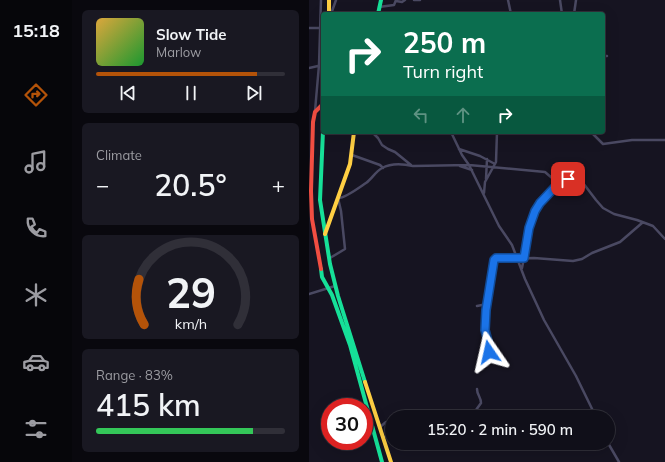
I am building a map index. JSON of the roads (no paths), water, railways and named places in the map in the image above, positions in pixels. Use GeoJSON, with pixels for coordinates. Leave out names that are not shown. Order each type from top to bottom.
{"type":"FeatureCollection","features":[{"type":"Feature","properties":{"kind":"street"},"geometry":{"type":"LineString","coordinates":[[321,0],[319,18],[319,65],[311,142],[313,230],[322,277],[329,288],[350,345],[382,462]]}},
{"type":"Feature","properties":{"kind":"street"},"geometry":{"type":"LineString","coordinates":[[329,0],[329,12]]}},
{"type":"Feature","properties":{"kind":"street"},"geometry":{"type":"LineString","coordinates":[[330,12],[336,0]]}},
{"type":"Feature","properties":{"kind":"street"},"geometry":{"type":"LineString","coordinates":[[378,12],[381,0]]}},
{"type":"Feature","properties":{"kind":"street"},"geometry":{"type":"LineString","coordinates":[[379,7],[394,5],[396,0],[402,2],[405,0]]}},
{"type":"Feature","properties":{"kind":"street"},"geometry":{"type":"LineString","coordinates":[[414,0],[420,0]]}},
{"type":"Feature","properties":{"kind":"street"},"geometry":{"type":"LineString","coordinates":[[508,0],[511,12]]}},
{"type":"Feature","properties":{"kind":"street"},"geometry":{"type":"LineString","coordinates":[[560,0],[562,12]]}},
{"type":"Feature","properties":{"kind":"street"},"geometry":{"type":"LineString","coordinates":[[574,12],[576,0]]}},
{"type":"Feature","properties":{"kind":"street"},"geometry":{"type":"LineString","coordinates":[[309,28],[319,28]]}},
{"type":"Feature","properties":{"kind":"street"},"geometry":{"type":"LineString","coordinates":[[309,68],[315,68],[319,65]]}},
{"type":"Feature","properties":{"kind":"street"},"geometry":{"type":"LineString","coordinates":[[315,112],[321,106]]}},
{"type":"Feature","properties":{"kind":"street"},"geometry":{"type":"LineString","coordinates":[[323,134],[321,200],[329,258],[335,286],[391,462]]}},
{"type":"Feature","properties":{"kind":"street"},"geometry":{"type":"LineString","coordinates":[[325,235],[352,155],[354,134]]}},
{"type":"Feature","properties":{"kind":"street"},"geometry":{"type":"LineString","coordinates":[[374,134],[385,147],[395,152],[413,166]]}},
{"type":"Feature","properties":{"kind":"street"},"geometry":{"type":"LineString","coordinates":[[452,134],[472,170],[499,226],[509,238],[544,320],[576,376],[593,410]]}},
{"type":"Feature","properties":{"kind":"street"},"geometry":{"type":"LineString","coordinates":[[485,182],[497,157],[497,134]]}},
{"type":"Feature","properties":{"kind":"street"},"geometry":{"type":"LineString","coordinates":[[593,134],[604,144],[632,140],[665,140]]}},
{"type":"Feature","properties":{"kind":"street"},"geometry":{"type":"LineString","coordinates":[[459,148],[487,159],[499,167],[547,173],[554,179],[557,187]]}},
{"type":"Feature","properties":{"kind":"street"},"geometry":{"type":"LineString","coordinates":[[352,155],[380,165],[383,168]]}},
{"type":"Feature","properties":{"kind":"street"},"geometry":{"type":"LineString","coordinates":[[483,194],[487,159]]}},
{"type":"Feature","properties":{"kind":"street"},"geometry":{"type":"LineString","coordinates":[[338,198],[344,197],[366,183],[383,168],[392,165],[494,165]]}},
{"type":"Feature","properties":{"kind":"street"},"geometry":{"type":"LineString","coordinates":[[457,165],[472,170]]}},
{"type":"Feature","properties":{"kind":"street"},"geometry":{"type":"LineString","coordinates":[[522,268],[529,228],[535,211],[540,203],[557,187],[563,187],[570,178],[580,178],[603,208],[614,214],[655,227],[665,239]]}},
{"type":"Feature","properties":{"kind":"street"},"geometry":{"type":"LineString","coordinates":[[329,258],[345,249],[341,211],[338,198]]}},
{"type":"Feature","properties":{"kind":"street"},"geometry":{"type":"LineString","coordinates":[[489,362],[489,348],[485,330],[487,304],[494,260],[496,258],[578,260],[619,243],[642,222]]}},
{"type":"Feature","properties":{"kind":"street"},"geometry":{"type":"LineString","coordinates":[[309,294],[335,286]]}},
{"type":"Feature","properties":{"kind":"street"},"geometry":{"type":"LineString","coordinates":[[477,306],[487,304]]}},
{"type":"Feature","properties":{"kind":"street"},"geometry":{"type":"LineString","coordinates":[[476,410],[481,404],[481,400],[477,394],[477,389]]}},
{"type":"Feature","properties":{"kind":"street"},"geometry":{"type":"LineString","coordinates":[[380,427],[385,423]]}},
{"type":"Feature","properties":{"kind":"street"},"geometry":{"type":"LineString","coordinates":[[611,450],[619,462]]}}]}
